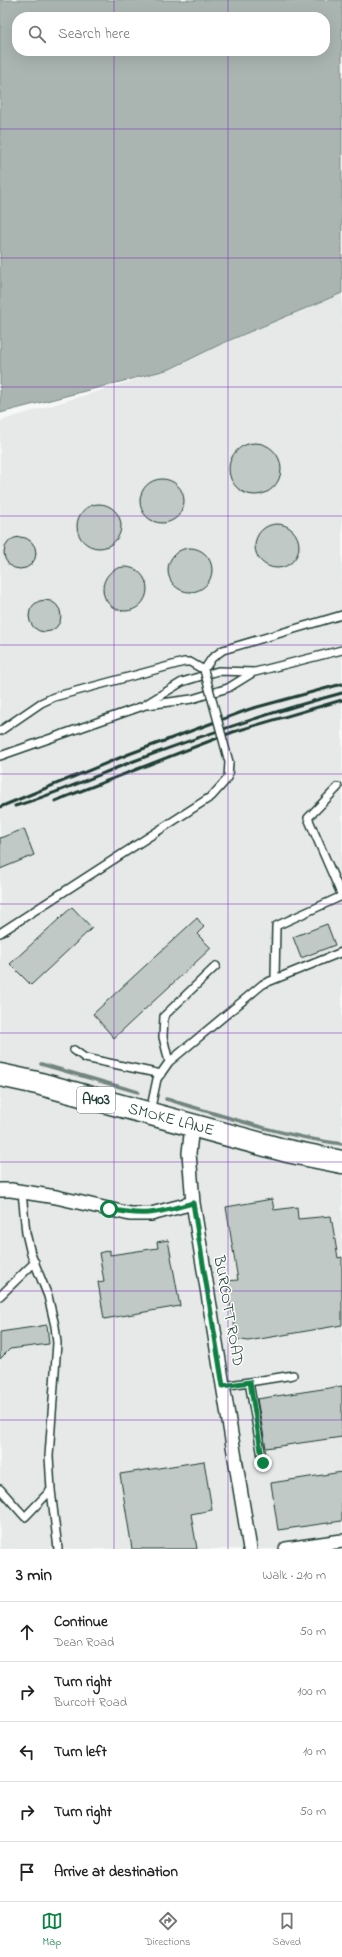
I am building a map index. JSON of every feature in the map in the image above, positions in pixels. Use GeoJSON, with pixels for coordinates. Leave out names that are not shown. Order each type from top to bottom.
{"type":"FeatureCollection","features":[{"type":"Feature","properties":{"kind":"highway","name":"SMOKE LANE"},"geometry":{"type":"LineString","coordinates":[[0,1075],[37,1083],[287,1151],[342,1162]]}},
{"type":"Feature","properties":{"kind":"street","name":"BURCOTT ROAD"},"geometry":{"type":"LineString","coordinates":[[192,1126],[189,1153],[193,1203],[250,1549]]}},
{"type":"Feature","properties":{"kind":"street"},"geometry":{"type":"LineString","coordinates":[[0,1190],[56,1197],[130,1214],[151,1214],[193,1203]]}},
{"type":"Feature","properties":{"kind":"street"},"geometry":{"type":"LineString","coordinates":[[286,1549],[342,1541]]}},
{"type":"Feature","properties":{"kind":"lane"},"geometry":{"type":"LineString","coordinates":[[204,670],[212,658],[223,650],[342,615]]}},
{"type":"Feature","properties":{"kind":"lane"},"geometry":{"type":"LineString","coordinates":[[143,706],[182,682],[218,671],[254,672],[342,650]]}},
{"type":"Feature","properties":{"kind":"lane"},"geometry":{"type":"LineString","coordinates":[[0,731],[40,703],[54,697],[184,662],[190,662],[204,670],[229,762],[228,778],[212,796],[0,933]]}},
{"type":"Feature","properties":{"kind":"lane"},"geometry":{"type":"LineString","coordinates":[[0,756],[143,706],[192,699],[228,688],[254,672]]}},
{"type":"Feature","properties":{"kind":"lane"},"geometry":{"type":"LineString","coordinates":[[275,979],[276,926],[342,896],[308,818],[338,787]]}},
{"type":"Feature","properties":{"kind":"lane"},"geometry":{"type":"LineString","coordinates":[[149,1114],[157,1079],[169,1062],[263,984],[342,952]]}},
{"type":"Feature","properties":{"kind":"lane"},"geometry":{"type":"LineString","coordinates":[[169,1062],[164,1037],[164,1016],[216,966]]}},
{"type":"Feature","properties":{"kind":"lane"},"geometry":{"type":"LineString","coordinates":[[74,1050],[85,1058],[161,1074]]}},
{"type":"Feature","properties":{"kind":"lane"},"geometry":{"type":"LineString","coordinates":[[22,1192],[26,1233],[48,1296],[55,1326],[57,1343],[50,1427],[51,1490],[58,1549]]}},
{"type":"Feature","properties":{"kind":"lane"},"geometry":{"type":"LineString","coordinates":[[0,1296],[35,1262]]}},
{"type":"Feature","properties":{"kind":"lane"},"geometry":{"type":"LineString","coordinates":[[223,1386],[293,1375]]}},
{"type":"Feature","properties":{"kind":"lane"},"geometry":{"type":"LineString","coordinates":[[250,1382],[263,1463]]}},
{"type":"Feature","properties":{"kind":"lane"},"geometry":{"type":"LineString","coordinates":[[0,1489],[25,1517],[51,1490]]}},
{"type":"Feature","properties":{"kind":"shaded area"},"geometry":{"type":"Polygon","coordinates":[[[0,0],[342,0],[342,293],[223,343],[170,369],[0,413],[0,0]]]}},
{"type":"Feature","properties":{"kind":"shaded area"},"geometry":{"type":"Polygon","coordinates":[[[342,292],[342,1549],[0,1549],[0,421],[141,378],[342,292]]]}},
{"type":"Feature","properties":{"kind":"building"},"geometry":{"type":"Polygon","coordinates":[[[250,443],[260,443],[274,450],[281,464],[281,474],[274,488],[260,495],[250,495],[240,491],[233,484],[229,474],[229,464],[233,454],[240,447],[250,443]]]}},
{"type":"Feature","properties":{"kind":"building"},"geometry":{"type":"Polygon","coordinates":[[[162,479],[174,483],[180,489],[184,501],[180,513],[174,519],[162,523],[150,519],[144,513],[140,501],[144,489],[150,483],[162,479]]]}},
{"type":"Feature","properties":{"kind":"building"},"geometry":{"type":"Polygon","coordinates":[[[99,504],[111,508],[117,514],[121,526],[117,538],[111,544],[99,548],[87,544],[81,538],[77,526],[81,514],[87,508],[99,504]]]}},
{"type":"Feature","properties":{"kind":"building"},"geometry":{"type":"Polygon","coordinates":[[[277,524],[289,528],[295,534],[299,546],[295,558],[289,564],[277,568],[265,564],[259,558],[255,546],[259,534],[265,528],[277,524]]]}},
{"type":"Feature","properties":{"kind":"building"},"geometry":{"type":"Polygon","coordinates":[[[20,537],[26,538],[33,544],[36,553],[35,559],[29,566],[20,569],[14,568],[7,562],[4,553],[5,547],[11,540],[20,537]]]}},
{"type":"Feature","properties":{"kind":"building"},"geometry":{"type":"Polygon","coordinates":[[[190,548],[202,552],[208,558],[212,570],[208,582],[202,588],[190,592],[178,588],[172,582],[168,570],[172,558],[178,552],[190,548]]]}},
{"type":"Feature","properties":{"kind":"building"},"geometry":{"type":"Polygon","coordinates":[[[125,567],[137,571],[143,577],[147,589],[143,601],[137,607],[125,611],[113,607],[107,601],[103,589],[107,577],[113,571],[125,567]]]}},
{"type":"Feature","properties":{"kind":"building"},"geometry":{"type":"Polygon","coordinates":[[[45,600],[51,601],[58,607],[61,616],[60,622],[54,629],[45,632],[39,631],[32,625],[29,616],[30,610],[36,603],[45,600]]]}},
{"type":"Feature","properties":{"kind":"building"},"geometry":{"type":"Polygon","coordinates":[[[24,829],[34,855],[0,869],[0,838],[24,829]]]}},
{"type":"Feature","properties":{"kind":"building"},"geometry":{"type":"Polygon","coordinates":[[[72,907],[92,928],[31,985],[10,964],[72,907]]]}},
{"type":"Feature","properties":{"kind":"building"},"geometry":{"type":"Polygon","coordinates":[[[197,918],[204,927],[197,934],[211,948],[114,1038],[93,1014],[197,918]]]}},
{"type":"Feature","properties":{"kind":"building"},"geometry":{"type":"Polygon","coordinates":[[[327,924],[335,945],[301,958],[293,937],[327,924]]]}},
{"type":"Feature","properties":{"kind":"building"},"geometry":{"type":"Polygon","coordinates":[[[272,1199],[274,1210],[297,1207],[298,1219],[331,1216],[338,1258],[342,1257],[342,1325],[248,1341],[237,1339],[226,1281],[238,1280],[226,1207],[272,1199]]]}},
{"type":"Feature","properties":{"kind":"building"},"geometry":{"type":"Polygon","coordinates":[[[168,1240],[180,1306],[104,1319],[98,1282],[104,1281],[99,1253],[110,1250],[110,1255],[158,1248],[157,1242],[168,1240]]]}},
{"type":"Feature","properties":{"kind":"building"},"geometry":{"type":"Polygon","coordinates":[[[47,1325],[49,1344],[10,1349],[0,1359],[0,1332],[47,1325]]]}},
{"type":"Feature","properties":{"kind":"building"},"geometry":{"type":"Polygon","coordinates":[[[342,1386],[342,1437],[266,1448],[257,1399],[342,1386]]]}},
{"type":"Feature","properties":{"kind":"building"},"geometry":{"type":"Polygon","coordinates":[[[204,1461],[212,1510],[191,1514],[197,1549],[132,1549],[120,1474],[204,1461]]]}},
{"type":"Feature","properties":{"kind":"building"},"geometry":{"type":"Polygon","coordinates":[[[342,1472],[342,1521],[278,1530],[271,1483],[342,1472]]]}},
{"type":"Feature","properties":{"kind":"waterway"},"geometry":{"type":"LineString","coordinates":[[41,1064],[138,1092]]}},
{"type":"Feature","properties":{"kind":"waterway"},"geometry":{"type":"LineString","coordinates":[[166,1099],[275,1131],[342,1144]]}},
{"type":"Feature","properties":{"kind":"railway"},"geometry":{"type":"LineString","coordinates":[[0,807],[129,754],[250,709],[342,684]]}},
{"type":"Feature","properties":{"kind":"railway"},"geometry":{"type":"LineString","coordinates":[[15,806],[75,785],[134,761],[211,733],[342,693]]}},
{"type":"Feature","properties":{"kind":"railway"},"geometry":{"type":"LineString","coordinates":[[55,801],[233,732],[342,700]]}},
{"type":"Feature","properties":{"kind":"route"},"geometry":{"type":"LineString","coordinates":[[109,1209],[130,1214],[151,1214],[193,1203],[223,1386],[250,1382],[263,1463]]}}]}
